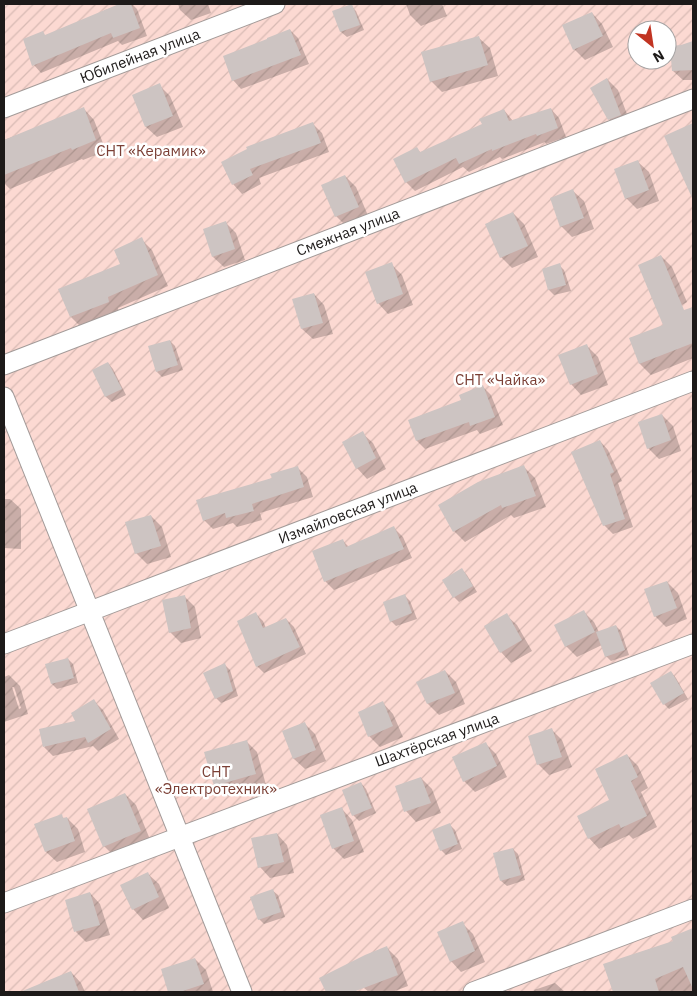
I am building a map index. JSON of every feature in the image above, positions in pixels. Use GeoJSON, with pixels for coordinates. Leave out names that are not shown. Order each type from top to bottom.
{"type":"FeatureCollection","features":[{"type":"Feature","properties":{"kind":"street","name":"Юбилейная улица"},"geometry":{"type":"LineString","coordinates":[[4,108],[275,4]]}},
{"type":"Feature","properties":{"kind":"street","name":"Смежная улица"},"geometry":{"type":"LineString","coordinates":[[4,365],[693,99]]}},
{"type":"Feature","properties":{"kind":"street","name":"Измайловская улица"},"geometry":{"type":"LineString","coordinates":[[4,644],[693,381]]}},
{"type":"Feature","properties":{"kind":"street"},"geometry":{"type":"LineString","coordinates":[[4,397],[242,992]]}},
{"type":"Feature","properties":{"kind":"street","name":"Шахтёрская улица"},"geometry":{"type":"LineString","coordinates":[[4,903],[693,644]]}},
{"type":"Feature","properties":{"kind":"street"},"geometry":{"type":"LineString","coordinates":[[473,992],[693,909]]}},
{"type":"Feature","properties":{"kind":"green space"},"geometry":{"type":"Polygon","coordinates":[[[4,4],[693,4],[693,992],[4,992],[4,4]]]}},
{"type":"Feature","properties":{"kind":"building"},"geometry":{"type":"Polygon","coordinates":[[[119,4],[131,4],[140,28],[113,38],[111,33],[32,66],[23,39],[43,31],[45,35],[119,4]]]}},
{"type":"Feature","properties":{"kind":"building"},"geometry":{"type":"Polygon","coordinates":[[[352,4],[360,25],[340,32],[332,11],[352,4]]]}},
{"type":"Feature","properties":{"kind":"building"},"geometry":{"type":"Polygon","coordinates":[[[592,12],[603,36],[573,50],[562,25],[592,12]]]}},
{"type":"Feature","properties":{"kind":"building"},"geometry":{"type":"Polygon","coordinates":[[[290,29],[301,55],[232,81],[223,56],[290,29]]]}},
{"type":"Feature","properties":{"kind":"building"},"geometry":{"type":"Polygon","coordinates":[[[479,36],[488,65],[430,82],[421,52],[479,36]]]}},
{"type":"Feature","properties":{"kind":"building"},"geometry":{"type":"Polygon","coordinates":[[[693,41],[693,70],[672,71],[677,70],[677,45],[693,41]]]}},
{"type":"Feature","properties":{"kind":"building"},"geometry":{"type":"Polygon","coordinates":[[[607,78],[621,115],[608,120],[590,88],[607,78]]]}},
{"type":"Feature","properties":{"kind":"building"},"geometry":{"type":"Polygon","coordinates":[[[160,83],[173,116],[145,127],[132,95],[160,83]]]}},
{"type":"Feature","properties":{"kind":"building"},"geometry":{"type":"Polygon","coordinates":[[[84,107],[96,140],[4,175],[4,140],[84,107]]]}},
{"type":"Feature","properties":{"kind":"building"},"geometry":{"type":"Polygon","coordinates":[[[551,108],[558,128],[537,136],[536,134],[492,151],[492,149],[459,164],[456,158],[405,183],[393,159],[417,147],[420,152],[482,124],[479,119],[504,109],[509,121],[551,108]]]}},
{"type":"Feature","properties":{"kind":"building"},"geometry":{"type":"Polygon","coordinates":[[[313,122],[321,143],[250,169],[253,175],[232,185],[221,162],[247,149],[246,147],[313,122]]]}},
{"type":"Feature","properties":{"kind":"building"},"geometry":{"type":"Polygon","coordinates":[[[693,123],[693,200],[664,136],[693,123]]]}},
{"type":"Feature","properties":{"kind":"building"},"geometry":{"type":"Polygon","coordinates":[[[638,160],[649,190],[625,199],[614,169],[638,160]]]}},
{"type":"Feature","properties":{"kind":"building"},"geometry":{"type":"Polygon","coordinates":[[[345,175],[359,207],[335,217],[321,185],[345,175]]]}},
{"type":"Feature","properties":{"kind":"building"},"geometry":{"type":"Polygon","coordinates":[[[573,189],[584,218],[560,227],[550,198],[573,189]]]}},
{"type":"Feature","properties":{"kind":"building"},"geometry":{"type":"Polygon","coordinates":[[[513,212],[528,246],[500,258],[485,224],[513,212]]]}},
{"type":"Feature","properties":{"kind":"building"},"geometry":{"type":"Polygon","coordinates":[[[226,221],[235,249],[212,257],[203,229],[226,221]]]}},
{"type":"Feature","properties":{"kind":"building"},"geometry":{"type":"Polygon","coordinates":[[[142,237],[158,275],[108,297],[109,302],[70,317],[58,289],[120,264],[114,250],[142,237]]]}},
{"type":"Feature","properties":{"kind":"building"},"geometry":{"type":"Polygon","coordinates":[[[661,255],[684,310],[693,307],[693,343],[639,364],[629,338],[663,325],[638,265],[661,255]]]}},
{"type":"Feature","properties":{"kind":"building"},"geometry":{"type":"Polygon","coordinates":[[[392,262],[403,294],[377,304],[365,272],[392,262]]]}},
{"type":"Feature","properties":{"kind":"building"},"geometry":{"type":"Polygon","coordinates":[[[560,263],[566,285],[548,290],[542,269],[560,263]]]}},
{"type":"Feature","properties":{"kind":"building"},"geometry":{"type":"Polygon","coordinates":[[[314,293],[323,323],[301,329],[292,299],[314,293]]]}},
{"type":"Feature","properties":{"kind":"building"},"geometry":{"type":"Polygon","coordinates":[[[170,340],[178,365],[156,372],[148,346],[170,340]]]}},
{"type":"Feature","properties":{"kind":"building"},"geometry":{"type":"Polygon","coordinates":[[[587,344],[598,374],[570,385],[558,355],[587,344]]]}},
{"type":"Feature","properties":{"kind":"building"},"geometry":{"type":"Polygon","coordinates":[[[108,362],[122,389],[105,397],[92,370],[108,362]]]}},
{"type":"Feature","properties":{"kind":"building"},"geometry":{"type":"Polygon","coordinates":[[[483,385],[495,417],[470,426],[469,422],[416,441],[408,420],[461,400],[459,395],[483,385]]]}},
{"type":"Feature","properties":{"kind":"building"},"geometry":{"type":"Polygon","coordinates":[[[662,414],[671,440],[647,449],[638,422],[662,414]]]}},
{"type":"Feature","properties":{"kind":"building"},"geometry":{"type":"Polygon","coordinates":[[[363,431],[376,458],[356,469],[342,442],[363,431]]]}},
{"type":"Feature","properties":{"kind":"building"},"geometry":{"type":"Polygon","coordinates":[[[600,440],[614,472],[610,474],[625,519],[603,526],[571,452],[600,440]]]}},
{"type":"Feature","properties":{"kind":"building"},"geometry":{"type":"Polygon","coordinates":[[[524,465],[536,496],[502,508],[501,505],[453,532],[438,505],[478,482],[524,465]]]}},
{"type":"Feature","properties":{"kind":"building"},"geometry":{"type":"Polygon","coordinates":[[[298,466],[304,487],[252,504],[254,511],[226,518],[225,513],[203,521],[196,500],[272,478],[270,474],[298,466]]]}},
{"type":"Feature","properties":{"kind":"building"},"geometry":{"type":"Polygon","coordinates":[[[151,515],[161,546],[135,554],[125,522],[151,515]]]}},
{"type":"Feature","properties":{"kind":"building"},"geometry":{"type":"Polygon","coordinates":[[[394,526],[404,549],[324,582],[312,551],[343,539],[346,547],[394,526]]]}},
{"type":"Feature","properties":{"kind":"building"},"geometry":{"type":"Polygon","coordinates":[[[462,568],[473,586],[453,598],[442,580],[462,568]]]}},
{"type":"Feature","properties":{"kind":"building"},"geometry":{"type":"Polygon","coordinates":[[[667,581],[677,608],[654,617],[644,589],[667,581]]]}},
{"type":"Feature","properties":{"kind":"building"},"geometry":{"type":"Polygon","coordinates":[[[405,594],[412,613],[390,622],[383,602],[405,594]]]}},
{"type":"Feature","properties":{"kind":"building"},"geometry":{"type":"Polygon","coordinates":[[[185,595],[191,628],[169,633],[162,600],[185,595]]]}},
{"type":"Feature","properties":{"kind":"building"},"geometry":{"type":"Polygon","coordinates":[[[584,610],[595,632],[565,647],[554,625],[584,610]]]}},
{"type":"Feature","properties":{"kind":"building"},"geometry":{"type":"Polygon","coordinates":[[[256,612],[263,628],[286,618],[300,647],[256,667],[237,621],[256,612]]]}},
{"type":"Feature","properties":{"kind":"building"},"geometry":{"type":"Polygon","coordinates":[[[507,613],[522,640],[500,653],[484,626],[507,613]]]}},
{"type":"Feature","properties":{"kind":"building"},"geometry":{"type":"Polygon","coordinates":[[[616,625],[625,650],[605,657],[596,632],[616,625]]]}},
{"type":"Feature","properties":{"kind":"building"},"geometry":{"type":"Polygon","coordinates":[[[68,658],[74,678],[51,684],[45,664],[68,658]]]}},
{"type":"Feature","properties":{"kind":"building"},"geometry":{"type":"Polygon","coordinates":[[[225,663],[233,691],[215,699],[203,673],[225,663]]]}},
{"type":"Feature","properties":{"kind":"building"},"geometry":{"type":"Polygon","coordinates":[[[445,670],[455,693],[427,704],[416,682],[445,670]]]}},
{"type":"Feature","properties":{"kind":"building"},"geometry":{"type":"Polygon","coordinates":[[[671,671],[684,693],[663,705],[650,683],[671,671]]]}},
{"type":"Feature","properties":{"kind":"building"},"geometry":{"type":"Polygon","coordinates":[[[94,699],[111,729],[88,743],[85,737],[43,747],[39,729],[75,721],[71,713],[94,699]]]}},
{"type":"Feature","properties":{"kind":"building"},"geometry":{"type":"Polygon","coordinates":[[[383,701],[393,726],[368,737],[358,712],[383,701]]]}},
{"type":"Feature","properties":{"kind":"building"},"geometry":{"type":"Polygon","coordinates":[[[305,722],[316,750],[293,759],[282,731],[305,722]]]}},
{"type":"Feature","properties":{"kind":"building"},"geometry":{"type":"Polygon","coordinates":[[[552,728],[562,757],[537,765],[528,736],[552,728]]]}},
{"type":"Feature","properties":{"kind":"building"},"geometry":{"type":"Polygon","coordinates":[[[247,740],[256,774],[214,786],[204,752],[247,740]]]}},
{"type":"Feature","properties":{"kind":"building"},"geometry":{"type":"Polygon","coordinates":[[[486,742],[497,766],[463,782],[452,757],[486,742]]]}},
{"type":"Feature","properties":{"kind":"building"},"geometry":{"type":"Polygon","coordinates":[[[627,754],[638,777],[631,781],[647,816],[621,828],[619,824],[588,839],[577,816],[609,800],[595,769],[627,754]]]}},
{"type":"Feature","properties":{"kind":"building"},"geometry":{"type":"Polygon","coordinates":[[[421,777],[431,803],[404,812],[395,786],[421,777]]]}},
{"type":"Feature","properties":{"kind":"building"},"geometry":{"type":"Polygon","coordinates":[[[361,782],[372,808],[352,816],[342,790],[361,782]]]}},
{"type":"Feature","properties":{"kind":"building"},"geometry":{"type":"Polygon","coordinates":[[[125,793],[141,831],[103,847],[87,809],[125,793]]]}},
{"type":"Feature","properties":{"kind":"building"},"geometry":{"type":"Polygon","coordinates":[[[342,807],[354,841],[332,849],[320,815],[342,807]]]}},
{"type":"Feature","properties":{"kind":"building"},"geometry":{"type":"Polygon","coordinates":[[[62,814],[63,818],[67,817],[75,841],[45,852],[34,824],[62,814]]]}},
{"type":"Feature","properties":{"kind":"building"},"geometry":{"type":"Polygon","coordinates":[[[450,823],[458,844],[440,851],[432,830],[450,823]]]}},
{"type":"Feature","properties":{"kind":"building"},"geometry":{"type":"Polygon","coordinates":[[[277,833],[284,862],[258,868],[251,838],[277,833]]]}},
{"type":"Feature","properties":{"kind":"building"},"geometry":{"type":"Polygon","coordinates":[[[513,848],[521,875],[500,881],[493,853],[513,848]]]}},
{"type":"Feature","properties":{"kind":"building"},"geometry":{"type":"Polygon","coordinates":[[[148,872],[159,897],[132,910],[120,885],[148,872]]]}},
{"type":"Feature","properties":{"kind":"building"},"geometry":{"type":"Polygon","coordinates":[[[273,889],[281,912],[258,920],[250,897],[273,889]]]}},
{"type":"Feature","properties":{"kind":"building"},"geometry":{"type":"Polygon","coordinates":[[[90,892],[100,925],[74,932],[65,900],[90,892]]]}},
{"type":"Feature","properties":{"kind":"building"},"geometry":{"type":"Polygon","coordinates":[[[463,921],[475,951],[450,962],[437,932],[463,921]]]}},
{"type":"Feature","properties":{"kind":"building"},"geometry":{"type":"Polygon","coordinates":[[[693,928],[693,989],[683,967],[655,979],[659,992],[613,992],[603,964],[673,941],[671,937],[693,928]]]}},
{"type":"Feature","properties":{"kind":"building"},"geometry":{"type":"Polygon","coordinates":[[[387,946],[398,975],[353,992],[326,992],[319,978],[387,946]]]}},
{"type":"Feature","properties":{"kind":"building"},"geometry":{"type":"Polygon","coordinates":[[[195,958],[204,984],[180,992],[168,992],[161,969],[195,958]]]}},
{"type":"Feature","properties":{"kind":"building"},"geometry":{"type":"Polygon","coordinates":[[[71,971],[79,992],[20,992],[71,971]]]}},
{"type":"Feature","properties":{"kind":"park label","name":"СНТ «Керамик»"},"geometry":{"type":"Point","coordinates":[151,151]}},
{"type":"Feature","properties":{"kind":"park label","name":"СНТ «Чайка»"},"geometry":{"type":"Point","coordinates":[500,380]}},
{"type":"Feature","properties":{"kind":"park label","name":"СНТ «Электротехник»"},"geometry":{"type":"Point","coordinates":[216,780]}}]}
